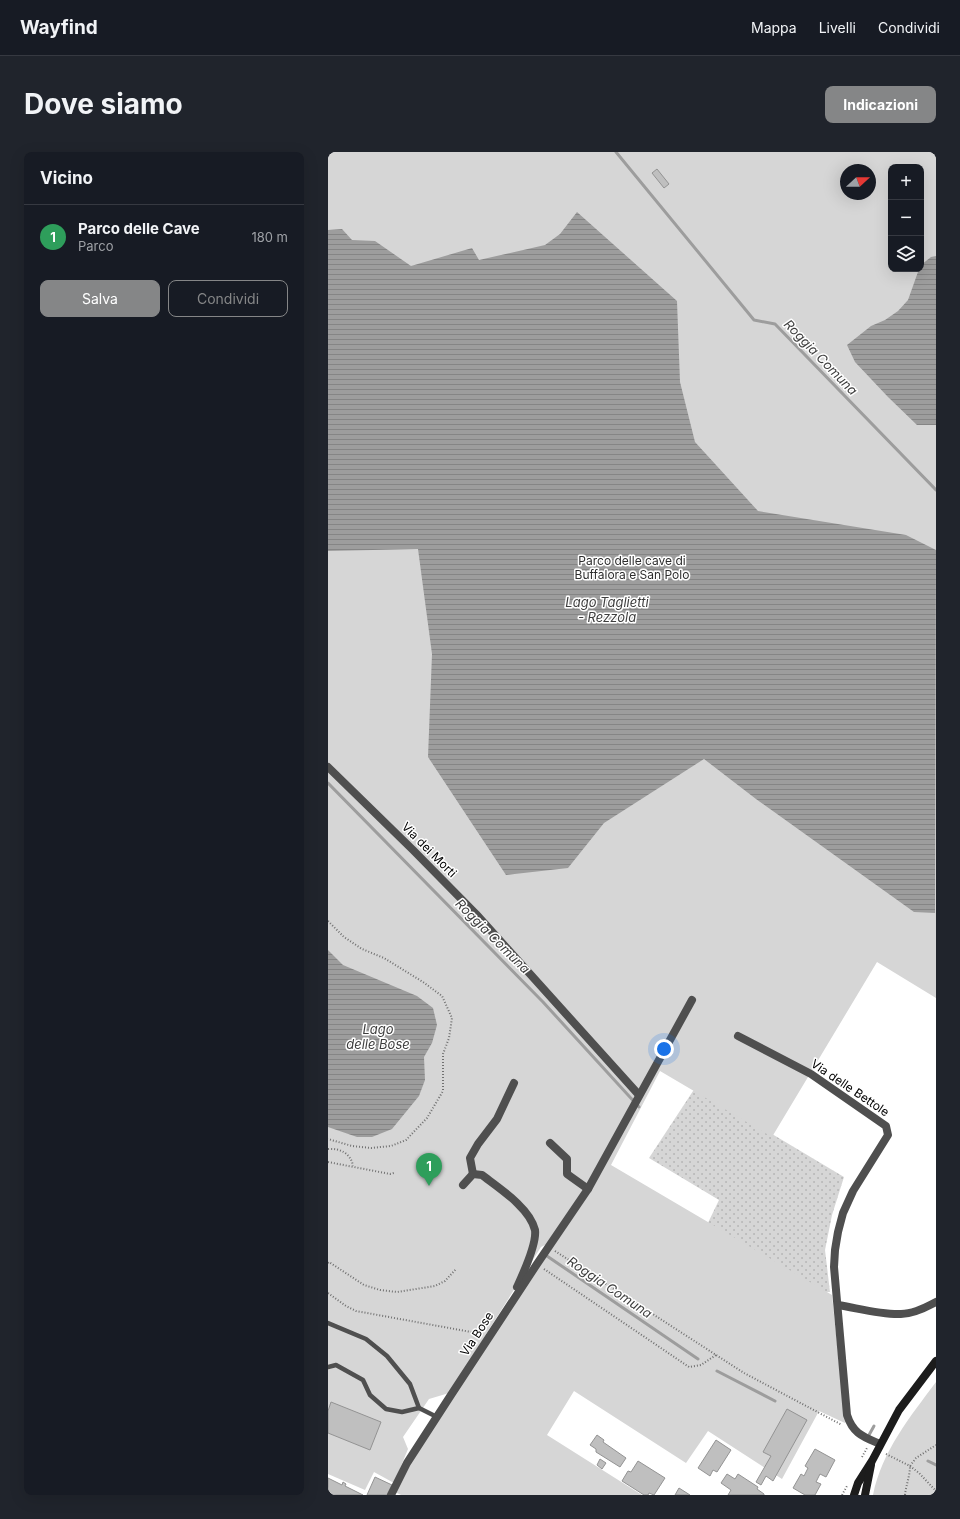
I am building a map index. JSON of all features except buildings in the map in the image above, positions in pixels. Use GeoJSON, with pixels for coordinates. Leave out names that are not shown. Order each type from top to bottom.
{"type":"FeatureCollection","features":[{"type":"Feature","properties":{"kind":"main road"},"geometry":{"type":"LineString","coordinates":[[854,1495],[858,1483],[872,1461],[899,1410],[936,1361]]}},
{"type":"Feature","properties":{"kind":"main road"},"geometry":{"type":"LineString","coordinates":[[865,1495],[872,1461]]}},
{"type":"Feature","properties":{"kind":"street","name":"Via dei Morti"},"geometry":{"type":"LineString","coordinates":[[328,767],[476,914],[639,1095]]}},
{"type":"Feature","properties":{"kind":"street","name":"Via Bose"},"geometry":{"type":"LineString","coordinates":[[391,1495],[407,1463],[510,1304],[588,1189],[692,1000]]}},
{"type":"Feature","properties":{"kind":"street","name":"Via delle Bettole"},"geometry":{"type":"LineString","coordinates":[[738,1036],[811,1074],[886,1126],[888,1135],[853,1191],[843,1213],[838,1232],[834,1267],[849,1422],[857,1433],[880,1444]]}},
{"type":"Feature","properties":{"kind":"street"},"geometry":{"type":"LineString","coordinates":[[463,1185],[472,1174],[470,1158],[478,1144],[497,1119],[514,1083]]}},
{"type":"Feature","properties":{"kind":"street"},"geometry":{"type":"LineString","coordinates":[[550,1143],[567,1159],[568,1174],[588,1189]]}},
{"type":"Feature","properties":{"kind":"street"},"geometry":{"type":"LineString","coordinates":[[472,1174],[482,1175],[526,1212],[535,1231],[531,1252],[510,1304]]}},
{"type":"Feature","properties":{"kind":"street"},"geometry":{"type":"LineString","coordinates":[[838,1305],[891,1314],[901,1314],[922,1309],[936,1302]]}},
{"type":"Feature","properties":{"kind":"lane"},"geometry":{"type":"LineString","coordinates":[[328,1323],[366,1339],[387,1356],[410,1384],[419,1408]]}},
{"type":"Feature","properties":{"kind":"lane"},"geometry":{"type":"LineString","coordinates":[[328,1367],[336,1364],[364,1380],[370,1395],[386,1409],[402,1412],[419,1408],[437,1417]]}},
{"type":"Feature","properties":{"kind":"path"},"geometry":{"type":"LineString","coordinates":[[328,921],[344,937],[362,949],[384,958],[423,982],[442,996],[452,1018],[449,1038],[443,1054],[443,1091],[427,1118],[406,1140],[391,1146],[371,1148],[352,1146],[328,1139]]}},
{"type":"Feature","properties":{"kind":"path"},"geometry":{"type":"LineString","coordinates":[[328,1149],[339,1150],[348,1154],[352,1160],[353,1167]]}},
{"type":"Feature","properties":{"kind":"path"},"geometry":{"type":"LineString","coordinates":[[328,1162],[390,1174],[394,1173]]}},
{"type":"Feature","properties":{"kind":"path"},"geometry":{"type":"LineString","coordinates":[[549,1248],[744,1373],[844,1426]]}},
{"type":"Feature","properties":{"kind":"path"},"geometry":{"type":"LineString","coordinates":[[328,1263],[329,1262],[364,1285],[380,1290],[397,1292],[435,1286],[445,1281],[456,1270]]}},
{"type":"Feature","properties":{"kind":"path"},"geometry":{"type":"LineString","coordinates":[[537,1264],[689,1367],[701,1365],[716,1355]]}},
{"type":"Feature","properties":{"kind":"path"},"geometry":{"type":"LineString","coordinates":[[328,1293],[346,1306],[356,1311],[489,1336]]}},
{"type":"Feature","properties":{"kind":"path"},"geometry":{"type":"LineString","coordinates":[[905,1495],[906,1485],[910,1475],[910,1466],[916,1458],[936,1445]]}},
{"type":"Feature","properties":{"kind":"path"},"geometry":{"type":"LineString","coordinates":[[884,1453],[910,1466],[936,1491]]}},
{"type":"Feature","properties":{"kind":"green space","name":"Parco delle cave di Buffalora e San Polo"},"geometry":{"type":"Polygon","coordinates":[[[328,152],[936,152],[936,998],[877,962],[772,1137],[660,1071],[611,1165],[832,1295],[845,1423],[819,1411],[782,1479],[708,1431],[686,1463],[574,1391],[547,1435],[642,1495],[401,1495],[393,1491],[549,1243],[541,1247],[449,1393],[429,1399],[403,1437],[408,1449],[394,1483],[374,1472],[365,1490],[328,1474],[328,152]]]}},
{"type":"Feature","properties":{"kind":"green space"},"geometry":{"type":"Polygon","coordinates":[[[695,1088],[844,1177],[832,1215],[825,1250],[830,1292],[812,1292],[706,1227],[719,1200],[649,1158],[695,1088]]]}},
{"type":"Feature","properties":{"kind":"green space"},"geometry":{"type":"Polygon","coordinates":[[[936,1382],[936,1495],[873,1495],[877,1479],[890,1449],[898,1435],[936,1382]]]}},
{"type":"Feature","properties":{"kind":"water","name":"Lago Taglietti - Rezzola"},"geometry":{"type":"Polygon","coordinates":[[[577,212],[677,301],[680,382],[695,442],[758,511],[906,535],[936,550],[935,913],[914,912],[756,799],[704,759],[604,823],[568,868],[506,875],[428,757],[432,654],[418,549],[328,551],[328,230],[342,229],[352,240],[375,241],[411,266],[472,248],[479,260],[545,245],[560,234],[577,212]]]}},
{"type":"Feature","properties":{"kind":"water"},"geometry":{"type":"Polygon","coordinates":[[[936,256],[936,425],[917,425],[855,362],[847,345],[871,326],[885,320],[898,311],[908,300],[918,272],[924,272],[924,263],[931,257],[936,256]]]}},
{"type":"Feature","properties":{"kind":"water","name":"Lago delle Bose"},"geometry":{"type":"Polygon","coordinates":[[[328,950],[343,965],[417,996],[433,1008],[437,1025],[432,1043],[424,1057],[425,1080],[419,1096],[392,1129],[372,1137],[357,1137],[328,1127],[328,950]]]}},
{"type":"Feature","properties":{"kind":"waterway","name":"Roggia Comuna"},"geometry":{"type":"LineString","coordinates":[[616,152],[754,320],[775,324],[936,490]]}},
{"type":"Feature","properties":{"kind":"waterway","name":"Roggia Comuna"},"geometry":{"type":"LineString","coordinates":[[328,783],[543,1002],[639,1107]]}},
{"type":"Feature","properties":{"kind":"waterway","name":"Roggia Comuna"},"geometry":{"type":"LineString","coordinates":[[544,1254],[698,1359]]}},
{"type":"Feature","properties":{"kind":"waterway","name":"Roggia Comuna"},"geometry":{"type":"LineString","coordinates":[[717,1371],[775,1401]]}},
{"type":"Feature","properties":{"kind":"waterway","name":"Roggia Comuna"},"geometry":{"type":"LineString","coordinates":[[869,1435],[874,1426]]}},
{"type":"Feature","properties":{"kind":"waterway","name":"Roggia Comuna"},"geometry":{"type":"LineString","coordinates":[[928,1461],[936,1465]]}},
{"type":"Feature","properties":{"kind":"place","name":"Parco delle Cave"},"geometry":{"type":"Point","coordinates":[429,1186]}}]}
